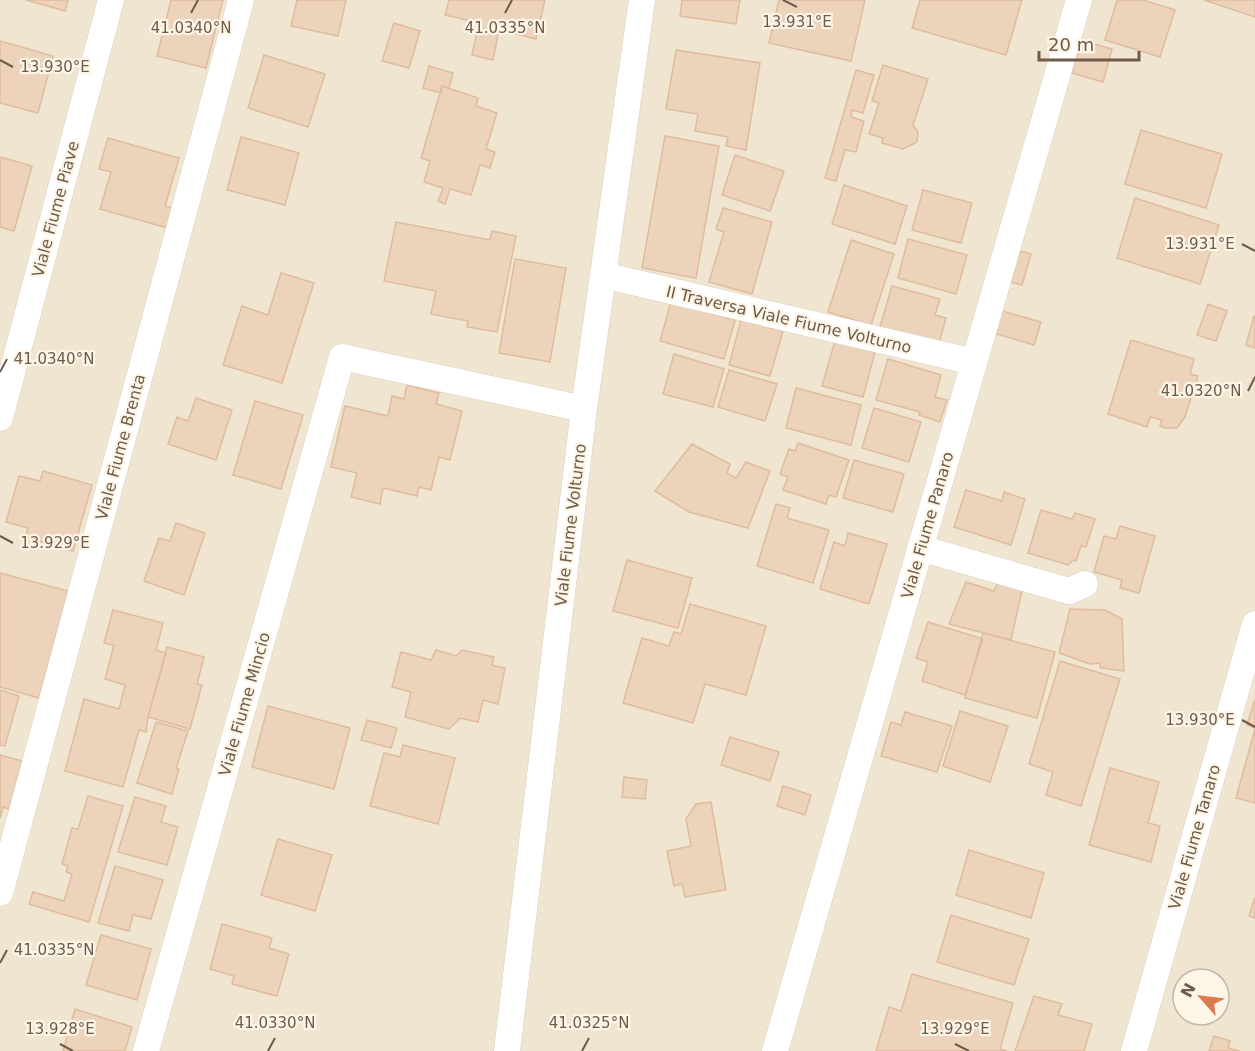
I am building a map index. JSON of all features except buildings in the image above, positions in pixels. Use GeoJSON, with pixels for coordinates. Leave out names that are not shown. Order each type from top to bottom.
{"type":"FeatureCollection","features":[{"type":"Feature","properties":{"kind":"street","name":"Viale Fiume Piave"},"geometry":{"type":"LineString","coordinates":[[0,418],[111,0]]}},
{"type":"Feature","properties":{"kind":"street","name":"Viale Fiume Brenta"},"geometry":{"type":"LineString","coordinates":[[0,893],[240,0]]}},
{"type":"Feature","properties":{"kind":"street","name":"Viale Fiume Volturno"},"geometry":{"type":"LineString","coordinates":[[507,1051],[584,409],[642,0]]}},
{"type":"Feature","properties":{"kind":"street","name":"Viale Fiume Panaro"},"geometry":{"type":"LineString","coordinates":[[775,1051],[1079,0]]}},
{"type":"Feature","properties":{"kind":"street","name":"II Traversa Viale Fiume Volturno"},"geometry":{"type":"LineString","coordinates":[[603,276],[974,362]]}},
{"type":"Feature","properties":{"kind":"street","name":"Viale Fiume Mincio"},"geometry":{"type":"LineString","coordinates":[[146,1051],[342,357],[584,409]]}},
{"type":"Feature","properties":{"kind":"street"},"geometry":{"type":"LineString","coordinates":[[920,548],[1069,591],[1085,584]]}},
{"type":"Feature","properties":{"kind":"street","name":"Viale Fiume Tanaro"},"geometry":{"type":"LineString","coordinates":[[1134,1051],[1255,624]]}},
{"type":"Feature","properties":{"kind":"shaded area"},"geometry":{"type":"Polygon","coordinates":[[[0,0],[1255,0],[1255,1051],[0,1051],[0,0]]]}}]}
